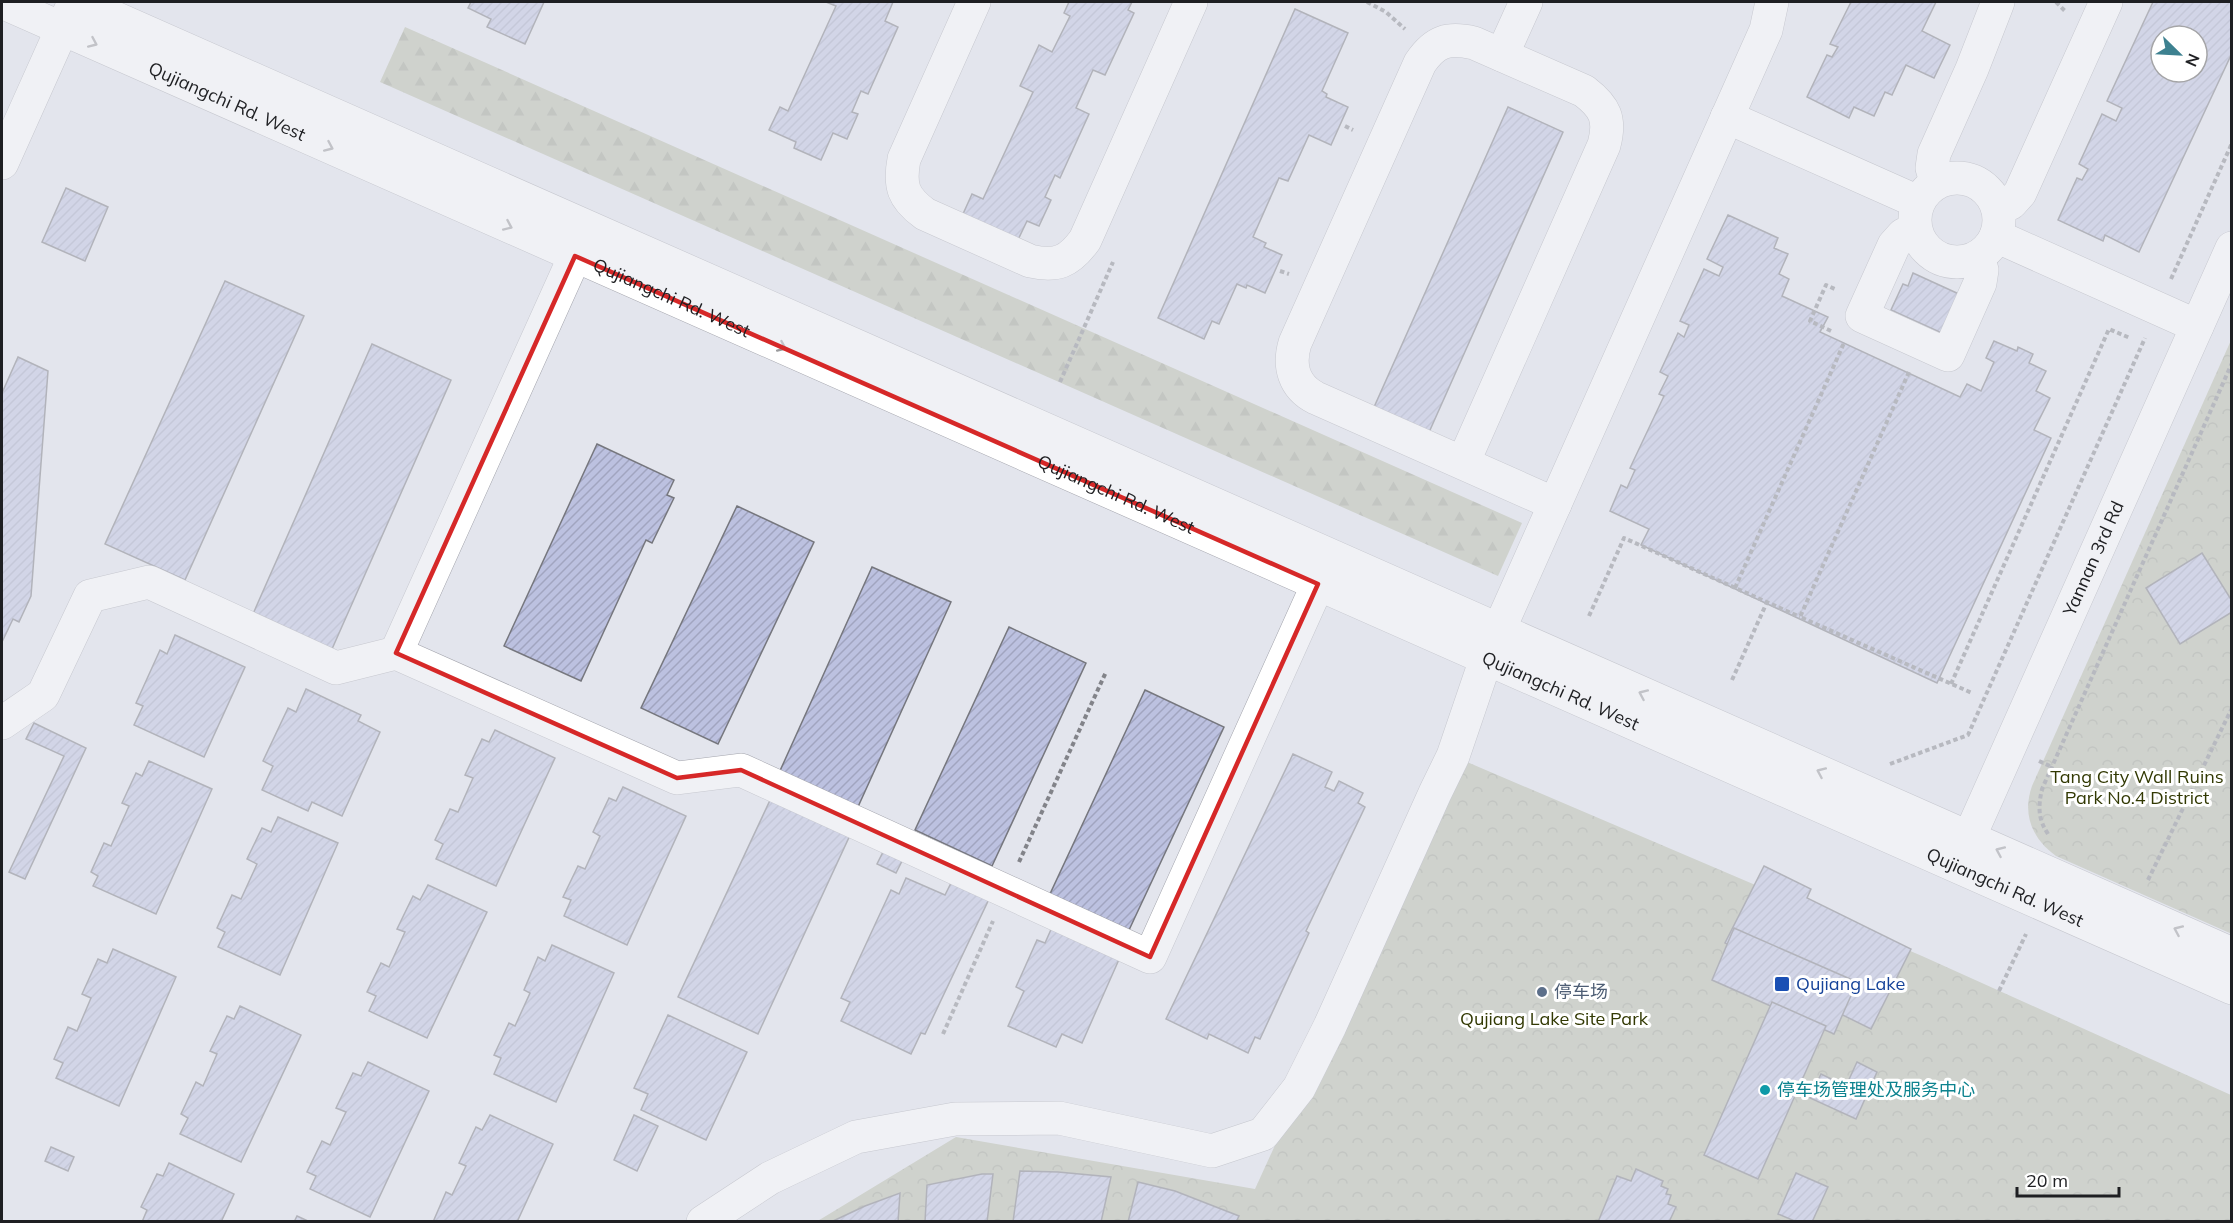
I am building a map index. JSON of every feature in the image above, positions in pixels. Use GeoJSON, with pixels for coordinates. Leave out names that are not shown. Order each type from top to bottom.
{"type":"FeatureCollection","features":[{"type":"Feature","properties":{"kind":"street","name":"Qujiangchi Rd. West"},"geometry":{"type":"LineString","coordinates":[[2,2],[72,11],[1963,852],[2232,988]]}},
{"type":"Feature","properties":{"kind":"street"},"geometry":{"type":"LineString","coordinates":[[974,2],[904,159],[901,175],[904,191],[912,205],[925,214],[1030,261],[1046,264],[1062,262],[1076,253],[1085,240],[1191,2]]}},
{"type":"Feature","properties":{"kind":"street"},"geometry":{"type":"LineString","coordinates":[[1502,55],[1526,2]]}},
{"type":"Feature","properties":{"kind":"street"},"geometry":{"type":"LineString","coordinates":[[703,1221],[770,1178],[856,1137],[955,1119],[1059,1118],[1212,1151],[1263,1134],[1299,1088],[1330,1026],[1453,756],[1492,644],[1766,30],[1772,2]]}},
{"type":"Feature","properties":{"kind":"street"},"geometry":{"type":"LineString","coordinates":[[1998,2],[1972,69],[1934,154],[1923,204],[1925,249],[1939,259],[1956,262],[1990,234],[2020,193],[2106,2]]}},
{"type":"Feature","properties":{"kind":"street"},"geometry":{"type":"LineString","coordinates":[[2,163],[72,11]]}},
{"type":"Feature","properties":{"kind":"street","name":"Qujiangchi Rd. West"},"geometry":{"type":"LineString","coordinates":[[72,11],[576,256],[1318,584],[1492,644]]}},
{"type":"Feature","properties":{"kind":"street"},"geometry":{"type":"LineString","coordinates":[[1463,463],[1604,146],[1608,130],[1605,114],[1597,101],[1584,91],[1474,43],[1458,39],[1442,42],[1428,51],[1420,63],[1295,344],[1292,368],[1298,383],[1309,394],[1463,463],[1555,504]]}},
{"type":"Feature","properties":{"kind":"street"},"geometry":{"type":"LineString","coordinates":[[1727,117],[1923,204]]}},
{"type":"Feature","properties":{"kind":"street"},"geometry":{"type":"LineString","coordinates":[[1958,177],[1974,180],[1988,190],[1990,234],[1980,283],[1948,355],[1862,316],[1894,245],[1923,204],[1958,177]]}},
{"type":"Feature","properties":{"kind":"street"},"geometry":{"type":"LineString","coordinates":[[1990,234],[2197,326]]}},
{"type":"Feature","properties":{"kind":"street","name":"Yannan 3rd Rd"},"geometry":{"type":"LineString","coordinates":[[1963,852],[2232,248]]}},
{"type":"Feature","properties":{"kind":"street"},"geometry":{"type":"LineString","coordinates":[[396,653],[576,256]]}},
{"type":"Feature","properties":{"kind":"street"},"geometry":{"type":"LineString","coordinates":[[2,723],[43,695],[90,596],[149,582],[336,668],[396,653],[677,778],[741,770],[1150,957],[1318,584]]}},
{"type":"Feature","properties":{"kind":"street","name":"Qujiangchi Rd. West"},"geometry":{"type":"LineString","coordinates":[[1963,852],[2232,954]]}},
{"type":"Feature","properties":{"kind":"path"},"geometry":{"type":"LineString","coordinates":[[1367,2],[1386,12],[1428,51]]}},
{"type":"Feature","properties":{"kind":"path"},"geometry":{"type":"LineString","coordinates":[[1837,333],[1810,321],[1826,285],[1868,304]]}},
{"type":"Feature","properties":{"kind":"path"},"geometry":{"type":"LineString","coordinates":[[1951,684],[2109,329],[2130,338]]}},
{"type":"Feature","properties":{"kind":"path"},"geometry":{"type":"LineString","coordinates":[[1735,588],[1846,337]]}},
{"type":"Feature","properties":{"kind":"path"},"geometry":{"type":"LineString","coordinates":[[2050,838],[2041,824],[2038,807],[2042,789],[2232,363]]}},
{"type":"Feature","properties":{"kind":"path"},"geometry":{"type":"LineString","coordinates":[[1800,616],[1911,366]]}},
{"type":"Feature","properties":{"kind":"path"},"geometry":{"type":"LineString","coordinates":[[1589,616],[1624,538],[1972,693]]}},
{"type":"Feature","properties":{"kind":"path"},"geometry":{"type":"LineString","coordinates":[[1732,680],[1767,602]]}},
{"type":"Feature","properties":{"kind":"path"},"geometry":{"type":"LineString","coordinates":[[943,1034],[1106,672]]}},
{"type":"Feature","properties":{"kind":"path"},"geometry":{"type":"LineString","coordinates":[[2146,885],[2232,708]]}},
{"type":"Feature","properties":{"kind":"highlighted area"},"geometry":{"type":"Polygon","coordinates":[[[575,256],[1318,584],[1150,957],[741,770],[677,778],[396,653],[575,256]]]}},
{"type":"Feature","properties":{"kind":"green space"},"geometry":{"type":"Polygon","coordinates":[[[405,27],[1522,523],[1498,576],[380,82],[405,27]]]}},
{"type":"Feature","properties":{"kind":"green space","name":"Tang City Wall Ruins Park No.4 District"},"geometry":{"type":"Polygon","coordinates":[[[2232,338],[2232,934],[2056,856],[2035,834],[2028,806],[2032,786],[2232,338]]]}},
{"type":"Feature","properties":{"kind":"green space","name":"Qujiang Lake Site Park"},"geometry":{"type":"Polygon","coordinates":[[[1453,756],[1922,956],[2231,1095],[2231,1221],[816,1222],[956,1137],[1255,1189],[1453,756]]]}},
{"type":"Feature","properties":{"kind":"building"},"geometry":{"type":"Polygon","coordinates":[[[471,2],[544,2],[525,44],[487,27],[491,19],[468,8],[471,2]]]}},
{"type":"Feature","properties":{"kind":"building"},"geometry":{"type":"Polygon","coordinates":[[[826,2],[893,2],[885,21],[898,27],[868,94],[861,91],[852,112],[858,114],[847,139],[833,133],[821,160],[794,148],[796,142],[769,130],[780,107],[788,111],[836,6],[826,2]]]}},
{"type":"Feature","properties":{"kind":"building"},"geometry":{"type":"Polygon","coordinates":[[[1069,2],[1132,2],[1128,10],[1134,13],[1105,75],[1093,70],[1076,108],[1089,114],[1060,178],[1055,175],[1045,197],[1051,200],[1039,226],[1027,221],[1015,246],[963,214],[972,194],[983,199],[1033,92],[1020,86],[1039,45],[1052,52],[1070,16],[1064,13],[1069,2]]]}},
{"type":"Feature","properties":{"kind":"building"},"geometry":{"type":"Polygon","coordinates":[[[1851,2],[1936,2],[1922,31],[1950,45],[1934,78],[1906,65],[1892,95],[1885,92],[1874,116],[1854,107],[1849,118],[1807,97],[1827,55],[1832,57],[1838,47],[1830,44],[1851,2]]]}},
{"type":"Feature","properties":{"kind":"building"},"geometry":{"type":"Polygon","coordinates":[[[2153,2],[2232,2],[2232,53],[2139,252],[2105,235],[2103,241],[2058,220],[2077,178],[2082,180],[2088,169],[2079,164],[2102,114],[2116,121],[2122,108],[2107,101],[2153,2]]]}},
{"type":"Feature","properties":{"kind":"building"},"geometry":{"type":"Polygon","coordinates":[[[1295,9],[1348,33],[1322,91],[1327,94],[1326,97],[1348,107],[1331,145],[1309,135],[1288,181],[1279,178],[1253,237],[1266,243],[1264,247],[1282,255],[1265,293],[1247,285],[1246,288],[1237,284],[1219,324],[1212,321],[1204,339],[1158,318],[1295,9]]]}},
{"type":"Feature","properties":{"kind":"building"},"geometry":{"type":"Polygon","coordinates":[[[1508,107],[1563,132],[1426,439],[1371,414],[1508,107]]]}},
{"type":"Feature","properties":{"kind":"building"},"geometry":{"type":"Polygon","coordinates":[[[66,188],[108,207],[85,261],[42,242],[66,188]]]}},
{"type":"Feature","properties":{"kind":"building"},"geometry":{"type":"Polygon","coordinates":[[[1728,215],[1778,238],[1774,248],[1788,254],[1779,274],[1789,279],[1782,296],[1828,317],[1820,332],[1960,397],[1967,384],[1981,391],[1994,362],[1986,358],[1994,341],[2017,351],[2018,347],[2033,354],[2029,363],[2046,371],[2036,391],[2050,398],[2034,430],[2051,438],[1937,683],[1641,545],[1649,529],[1610,511],[1621,485],[1627,488],[1635,470],[1630,468],[1664,396],[1659,394],[1668,376],[1660,372],[1678,333],[1684,337],[1689,325],[1680,321],[1704,269],[1719,276],[1723,267],[1707,259],[1728,215]]]}},
{"type":"Feature","properties":{"kind":"building"},"geometry":{"type":"Polygon","coordinates":[[[1913,273],[1961,295],[1944,334],[1891,310],[1903,284],[1908,286],[1913,273]]]}},
{"type":"Feature","properties":{"kind":"building"},"geometry":{"type":"Polygon","coordinates":[[[225,281],[304,316],[185,580],[105,544],[225,281]]]}},
{"type":"Feature","properties":{"kind":"building"},"geometry":{"type":"Polygon","coordinates":[[[372,344],[451,380],[332,649],[253,614],[372,344]]]}},
{"type":"Feature","properties":{"kind":"building"},"geometry":{"type":"Polygon","coordinates":[[[18,357],[48,371],[31,596],[19,622],[13,619],[2,642],[2,393],[18,357]]]}},
{"type":"Feature","properties":{"kind":"building"},"geometry":{"type":"Polygon","coordinates":[[[597,444],[674,480],[667,495],[674,498],[652,543],[646,540],[581,681],[504,646],[597,444]]]}},
{"type":"Feature","properties":{"kind":"building"},"geometry":{"type":"Polygon","coordinates":[[[737,506],[814,542],[718,744],[641,708],[737,506]]]}},
{"type":"Feature","properties":{"kind":"building"},"geometry":{"type":"Polygon","coordinates":[[[2202,553],[2232,601],[2232,612],[2180,644],[2146,588],[2202,553]]]}},
{"type":"Feature","properties":{"kind":"building"},"geometry":{"type":"Polygon","coordinates":[[[872,567],[951,602],[857,809],[779,773],[872,567]]]}},
{"type":"Feature","properties":{"kind":"building"},"geometry":{"type":"Polygon","coordinates":[[[1009,627],[1086,663],[992,866],[915,830],[1009,627]]]}},
{"type":"Feature","properties":{"kind":"building"},"geometry":{"type":"Polygon","coordinates":[[[175,635],[245,667],[204,757],[134,725],[143,706],[136,703],[160,650],[167,654],[175,635]]]}},
{"type":"Feature","properties":{"kind":"building"},"geometry":{"type":"Polygon","coordinates":[[[306,689],[361,715],[358,721],[380,732],[342,816],[312,802],[308,811],[262,790],[273,766],[263,761],[288,708],[296,712],[306,689]]]}},
{"type":"Feature","properties":{"kind":"building"},"geometry":{"type":"Polygon","coordinates":[[[1145,690],[1224,727],[1129,930],[1050,894],[1145,690]]]}},
{"type":"Feature","properties":{"kind":"building"},"geometry":{"type":"Polygon","coordinates":[[[34,723],[86,748],[25,879],[9,872],[64,756],[26,739],[34,723]]]}},
{"type":"Feature","properties":{"kind":"building"},"geometry":{"type":"Polygon","coordinates":[[[495,730],[555,758],[496,886],[436,859],[443,844],[435,840],[450,809],[458,812],[473,778],[465,775],[482,739],[489,742],[495,730]]]}},
{"type":"Feature","properties":{"kind":"building"},"geometry":{"type":"Polygon","coordinates":[[[1293,754],[1332,772],[1325,787],[1334,791],[1339,781],[1363,793],[1358,803],[1365,807],[1306,931],[1309,933],[1260,1039],[1255,1037],[1248,1053],[1209,1034],[1207,1039],[1166,1019],[1293,754]]]}},
{"type":"Feature","properties":{"kind":"building"},"geometry":{"type":"Polygon","coordinates":[[[149,761],[212,789],[156,914],[93,886],[98,876],[91,872],[104,843],[111,846],[129,806],[122,803],[136,773],[142,776],[149,761]]]}},
{"type":"Feature","properties":{"kind":"building"},"geometry":{"type":"Polygon","coordinates":[[[623,787],[686,816],[627,945],[564,916],[571,900],[563,897],[578,866],[585,869],[600,836],[593,832],[609,798],[616,801],[623,787]]]}},
{"type":"Feature","properties":{"kind":"building"},"geometry":{"type":"Polygon","coordinates":[[[772,796],[851,833],[758,1034],[678,997],[772,796]]]}},
{"type":"Feature","properties":{"kind":"building"},"geometry":{"type":"Polygon","coordinates":[[[278,817],[338,843],[280,975],[218,947],[225,932],[217,928],[232,895],[241,899],[257,864],[247,859],[262,828],[271,832],[278,817]]]}},
{"type":"Feature","properties":{"kind":"building"},"geometry":{"type":"Polygon","coordinates":[[[885,848],[904,857],[896,873],[877,864],[885,848]]]}},
{"type":"Feature","properties":{"kind":"building"},"geometry":{"type":"Polygon","coordinates":[[[1764,866],[1811,889],[1807,898],[1911,949],[1871,1029],[1784,986],[1789,975],[1725,943],[1764,866]]]}},
{"type":"Feature","properties":{"kind":"building"},"geometry":{"type":"Polygon","coordinates":[[[906,878],[945,895],[952,881],[989,899],[925,1034],[921,1033],[911,1054],[841,1021],[850,1002],[841,998],[891,890],[899,894],[906,878]]]}},
{"type":"Feature","properties":{"kind":"building"},"geometry":{"type":"Polygon","coordinates":[[[428,885],[487,912],[427,1038],[369,1011],[376,996],[367,992],[381,963],[389,967],[405,932],[397,929],[413,896],[420,900],[428,885]]]}},
{"type":"Feature","properties":{"kind":"building"},"geometry":{"type":"Polygon","coordinates":[[[1053,925],[1121,955],[1082,1043],[1062,1034],[1056,1047],[1008,1026],[1024,991],[1016,987],[1037,940],[1045,943],[1053,925]]]}},
{"type":"Feature","properties":{"kind":"building"},"geometry":{"type":"Polygon","coordinates":[[[1734,928],[1857,982],[1834,1034],[1712,980],[1734,928]]]}},
{"type":"Feature","properties":{"kind":"building"},"geometry":{"type":"Polygon","coordinates":[[[552,945],[614,973],[556,1102],[494,1074],[501,1058],[494,1055],[509,1023],[515,1026],[530,993],[524,990],[538,957],[545,961],[552,945]]]}},
{"type":"Feature","properties":{"kind":"building"},"geometry":{"type":"Polygon","coordinates":[[[113,949],[176,977],[119,1106],[56,1078],[63,1063],[54,1059],[68,1027],[77,1031],[91,998],[82,994],[98,959],[107,963],[113,949]]]}},
{"type":"Feature","properties":{"kind":"building","name":"停车场管理处及服务中心"},"geometry":{"type":"Polygon","coordinates":[[[1772,1002],[1826,1026],[1758,1179],[1704,1155],[1772,1002]]]}},
{"type":"Feature","properties":{"kind":"building"},"geometry":{"type":"Polygon","coordinates":[[[240,1006],[301,1035],[241,1162],[180,1134],[188,1118],[181,1114],[196,1082],[203,1086],[217,1054],[210,1051],[227,1016],[234,1019],[240,1006]]]}},
{"type":"Feature","properties":{"kind":"building"},"geometry":{"type":"Polygon","coordinates":[[[668,1015],[747,1052],[706,1140],[641,1110],[648,1094],[634,1088],[668,1015]]]}},
{"type":"Feature","properties":{"kind":"building"},"geometry":{"type":"Polygon","coordinates":[[[368,1062],[429,1091],[370,1217],[310,1189],[316,1176],[307,1172],[322,1141],[330,1145],[346,1112],[336,1108],[353,1073],[361,1076],[368,1062]]]}},
{"type":"Feature","properties":{"kind":"building"},"geometry":{"type":"Polygon","coordinates":[[[1857,1062],[1877,1072],[1856,1119],[1810,1098],[1821,1074],[1846,1086],[1857,1062]]]}},
{"type":"Feature","properties":{"kind":"building"},"geometry":{"type":"Polygon","coordinates":[[[490,1115],[553,1144],[517,1222],[433,1222],[446,1192],[452,1195],[466,1166],[459,1163],[476,1127],[482,1130],[490,1115]]]}},
{"type":"Feature","properties":{"kind":"building"},"geometry":{"type":"Polygon","coordinates":[[[634,1115],[658,1126],[637,1171],[614,1160],[634,1115]]]}},
{"type":"Feature","properties":{"kind":"building"},"geometry":{"type":"Polygon","coordinates":[[[51,1147],[74,1157],[68,1171],[45,1161],[51,1147]]]}},
{"type":"Feature","properties":{"kind":"building"},"geometry":{"type":"Polygon","coordinates":[[[169,1163],[234,1194],[221,1222],[142,1222],[147,1210],[141,1207],[157,1174],[163,1176],[169,1163]]]}},
{"type":"Feature","properties":{"kind":"building"},"geometry":{"type":"Polygon","coordinates":[[[1636,1169],[1663,1181],[1661,1186],[1668,1189],[1666,1194],[1671,1195],[1668,1204],[1676,1207],[1669,1222],[1598,1222],[1617,1176],[1631,1181],[1636,1169]]]}},
{"type":"Feature","properties":{"kind":"building"},"geometry":{"type":"Polygon","coordinates":[[[1020,1171],[1111,1177],[1101,1222],[1013,1222],[1020,1171]]]}},
{"type":"Feature","properties":{"kind":"building"},"geometry":{"type":"Polygon","coordinates":[[[1796,1173],[1828,1187],[1812,1222],[1797,1222],[1778,1214],[1796,1173]]]}},
{"type":"Feature","properties":{"kind":"building"},"geometry":{"type":"Polygon","coordinates":[[[982,1174],[993,1174],[987,1222],[925,1222],[927,1185],[982,1174]]]}},
{"type":"Feature","properties":{"kind":"building"},"geometry":{"type":"Polygon","coordinates":[[[1138,1182],[1175,1191],[1239,1216],[1236,1222],[1128,1222],[1138,1182]]]}},
{"type":"Feature","properties":{"kind":"building"},"geometry":{"type":"Polygon","coordinates":[[[900,1193],[898,1222],[831,1222],[865,1206],[900,1193]]]}},
{"type":"Feature","properties":{"kind":"building"},"geometry":{"type":"Polygon","coordinates":[[[297,1216],[310,1222],[294,1222],[297,1216]]]}},
{"type":"Feature","properties":{"kind":"place","name":"Qujiang Lake"},"geometry":{"type":"Point","coordinates":[1782,984]}},
{"type":"Feature","properties":{"kind":"place","name":"停车场"},"geometry":{"type":"Point","coordinates":[1542,992]}},
{"type":"Feature","properties":{"kind":"place","name":"停车场管理处及服务中心"},"geometry":{"type":"Point","coordinates":[1765,1090]}}]}
